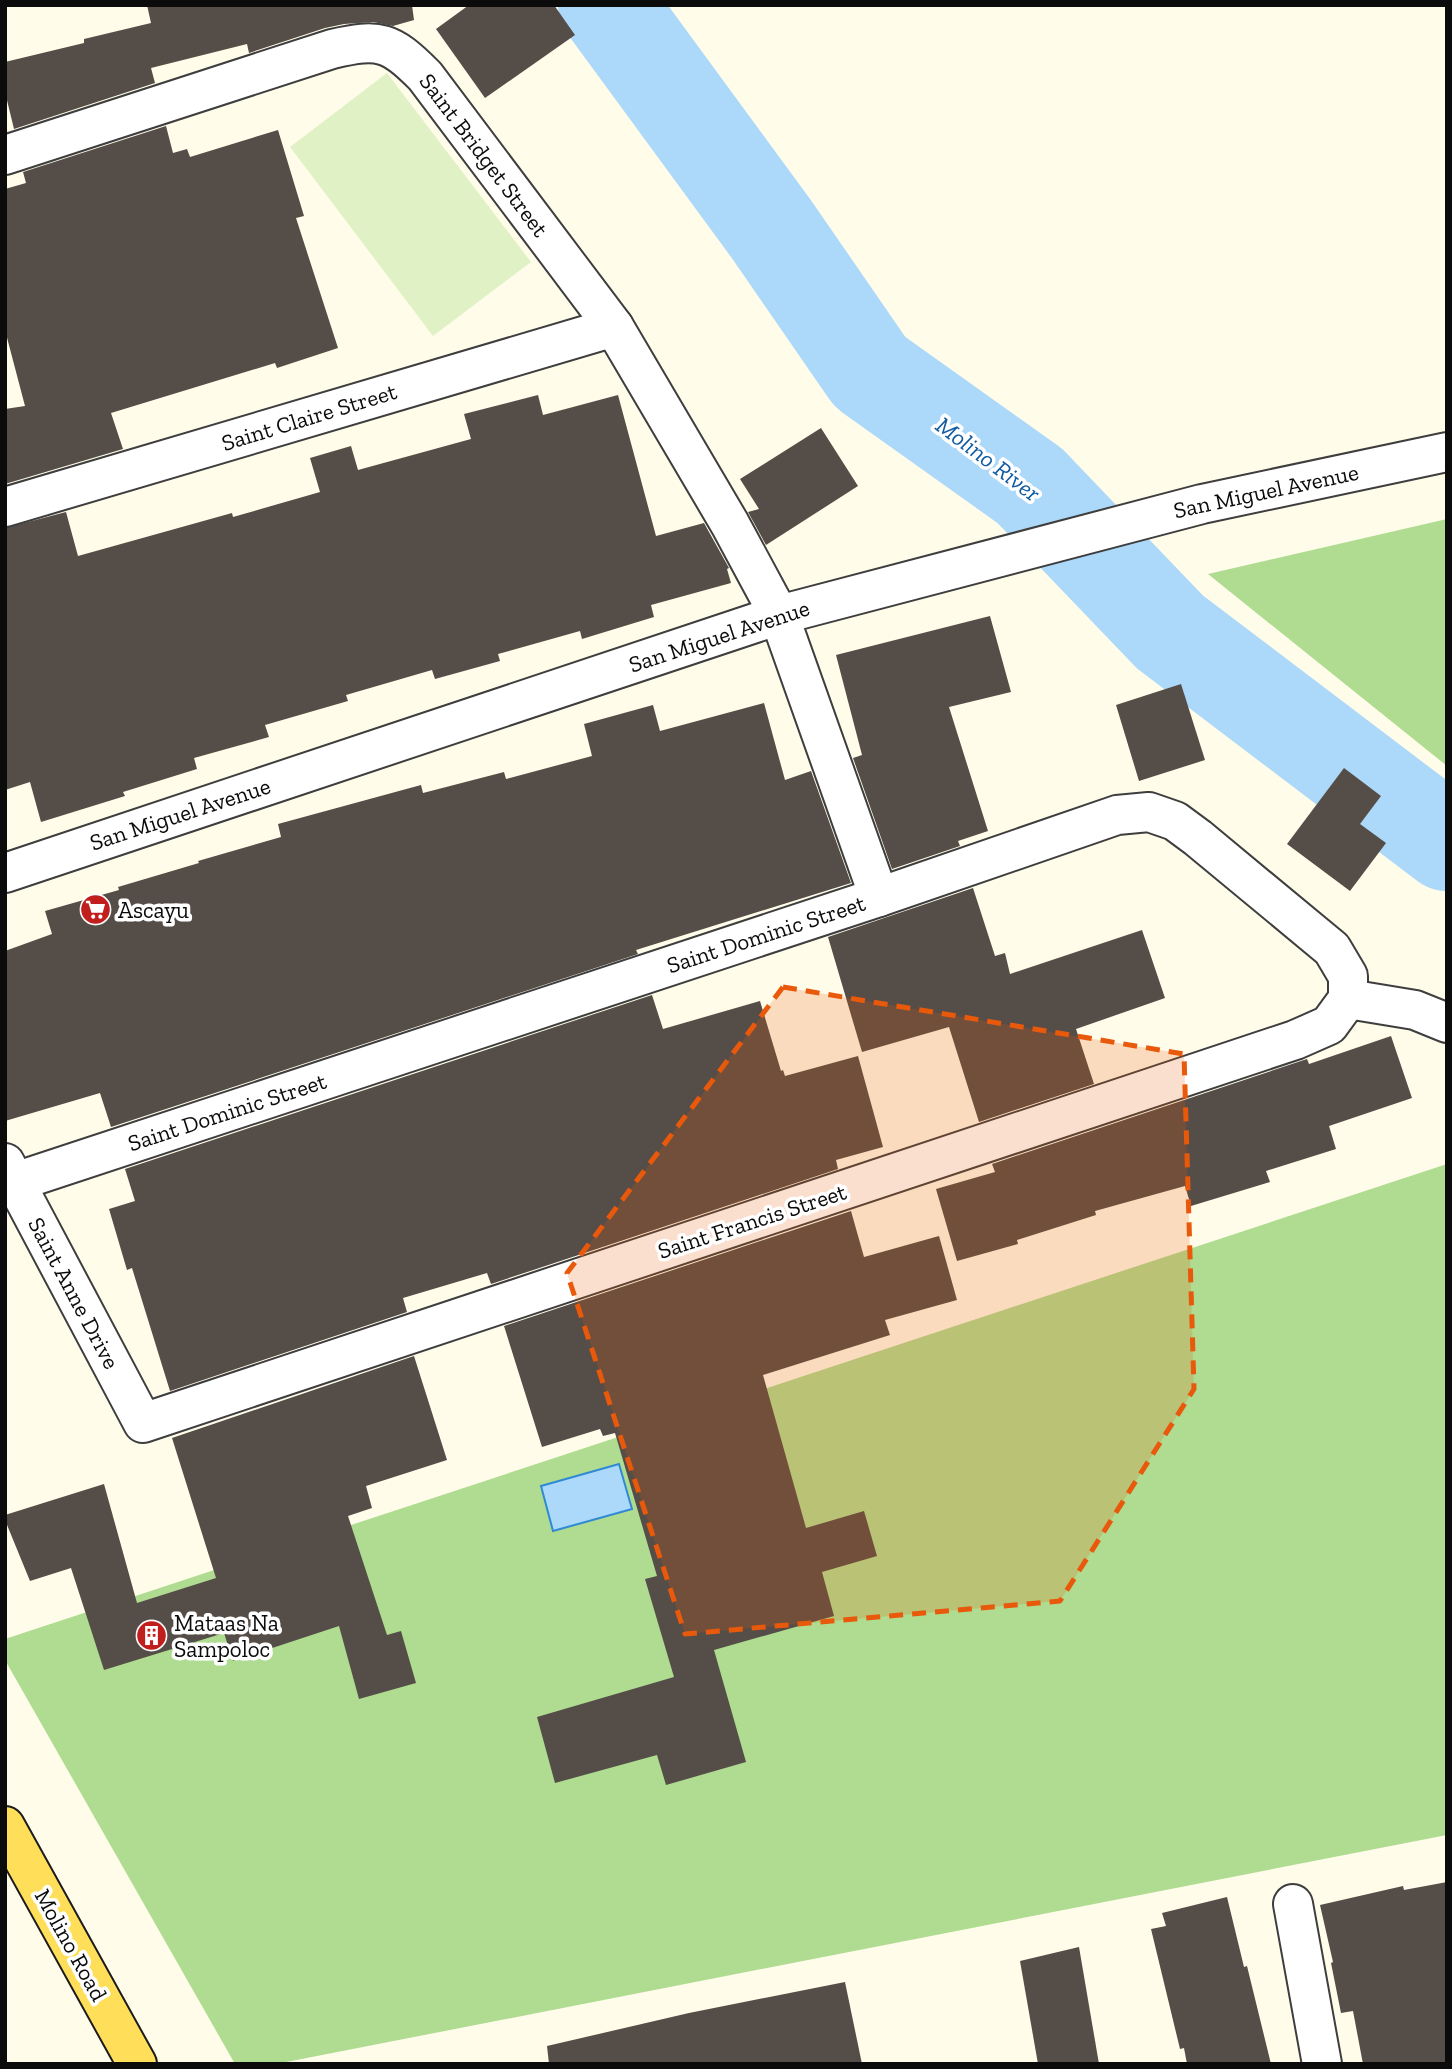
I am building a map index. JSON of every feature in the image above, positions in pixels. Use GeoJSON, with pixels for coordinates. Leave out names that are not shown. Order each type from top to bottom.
{"type":"FeatureCollection","features":[{"type":"Feature","properties":{"kind":"main road","name":"Molino Road"},"geometry":{"type":"LineString","coordinates":[[8,1838],[137,2064]]}},
{"type":"Feature","properties":{"kind":"street","name":"Saint Bridget Street"},"geometry":{"type":"LineString","coordinates":[[5,156],[332,49],[359,43],[386,45],[407,58],[425,76],[614,327],[730,524],[779,615],[878,897]]}},
{"type":"Feature","properties":{"kind":"street","name":"Saint Claire Street"},"geometry":{"type":"LineString","coordinates":[[5,508],[614,327]]}},
{"type":"Feature","properties":{"kind":"street","name":"San Miguel Avenue"},"geometry":{"type":"LineString","coordinates":[[5,873],[779,615],[1202,504],[1447,452]]}},
{"type":"Feature","properties":{"kind":"street","name":"Saint Dominic Street"},"geometry":{"type":"LineString","coordinates":[[10,1172],[878,897],[1117,815],[1149,811],[1175,821],[1198,838],[1332,949],[1348,976],[1348,999]]}},
{"type":"Feature","properties":{"kind":"street"},"geometry":{"type":"LineString","coordinates":[[1348,999],[1415,1010],[1447,1023]]}},
{"type":"Feature","properties":{"kind":"street","name":"Saint Francis Street"},"geometry":{"type":"LineString","coordinates":[[143,1423],[1295,1040],[1329,1025],[1348,999]]}},
{"type":"Feature","properties":{"kind":"street","name":"Saint Anne Drive"},"geometry":{"type":"LineString","coordinates":[[10,1172],[143,1423]]}},
{"type":"Feature","properties":{"kind":"street"},"geometry":{"type":"LineString","coordinates":[[1293,1904],[1322,2064]]}},
{"type":"Feature","properties":{"kind":"highlighted area"},"geometry":{"type":"Polygon","coordinates":[[[783,987],[1184,1054],[1194,1389],[1060,1601],[685,1634],[567,1273],[783,987]]]}},
{"type":"Feature","properties":{"kind":"green space"},"geometry":{"type":"Polygon","coordinates":[[[387,73],[531,262],[433,336],[290,147],[387,73]]]}},
{"type":"Feature","properties":{"kind":"green space"},"geometry":{"type":"Polygon","coordinates":[[[1447,519],[1447,766],[1208,574],[1447,519]]]}},
{"type":"Feature","properties":{"kind":"green space"},"geometry":{"type":"Polygon","coordinates":[[[1447,1164],[1447,1835],[276,2064],[235,2064],[5,1660],[5,1639],[1447,1164]]]}},
{"type":"Feature","properties":{"kind":"water"},"geometry":{"type":"Polygon","coordinates":[[[619,1464],[632,1509],[553,1531],[541,1486],[619,1464]]]}},
{"type":"Feature","properties":{"kind":"building"},"geometry":{"type":"Polygon","coordinates":[[[147,5],[412,5],[414,20],[393,26],[373,22],[344,24],[249,53],[247,44],[151,68],[155,83],[14,129],[5,92],[5,62],[151,23],[147,5]]]}},
{"type":"Feature","properties":{"kind":"building"},"geometry":{"type":"Polygon","coordinates":[[[469,5],[554,5],[575,35],[485,98],[436,29],[469,5]]]}},
{"type":"Feature","properties":{"kind":"building"},"geometry":{"type":"Polygon","coordinates":[[[166,126],[173,153],[187,149],[190,157],[278,130],[304,216],[296,218],[338,348],[277,368],[275,363],[111,413],[123,449],[5,484],[5,409],[25,406],[5,330],[5,189],[26,183],[23,172],[166,126]]]}},
{"type":"Feature","properties":{"kind":"building"},"geometry":{"type":"Polygon","coordinates":[[[538,395],[543,415],[618,395],[656,536],[704,523],[729,568],[727,569],[731,583],[651,605],[654,617],[582,639],[580,631],[498,654],[500,661],[435,679],[432,670],[346,695],[348,701],[265,725],[269,737],[194,758],[197,769],[123,792],[125,796],[41,822],[30,782],[5,790],[5,528],[66,512],[78,556],[232,513],[233,517],[320,492],[310,458],[351,446],[358,470],[471,439],[464,414],[538,395]]]}},
{"type":"Feature","properties":{"kind":"building"},"geometry":{"type":"Polygon","coordinates":[[[821,428],[858,486],[766,545],[748,512],[759,509],[740,479],[821,428]]]}},
{"type":"Feature","properties":{"kind":"building"},"geometry":{"type":"Polygon","coordinates":[[[990,616],[1011,692],[949,707],[988,831],[958,841],[960,846],[892,869],[853,758],[862,755],[836,655],[990,616]]]}},
{"type":"Feature","properties":{"kind":"building"},"geometry":{"type":"Polygon","coordinates":[[[1181,684],[1205,760],[1139,781],[1116,705],[1181,684]]]}},
{"type":"Feature","properties":{"kind":"building"},"geometry":{"type":"Polygon","coordinates":[[[764,703],[785,780],[811,771],[851,883],[636,950],[638,954],[111,1127],[100,1093],[5,1121],[5,951],[52,934],[45,911],[119,890],[118,887],[281,837],[278,824],[421,785],[423,793],[504,772],[506,779],[592,756],[584,724],[653,705],[660,731],[764,703]]]}},
{"type":"Feature","properties":{"kind":"building"},"geometry":{"type":"Polygon","coordinates":[[[1344,768],[1381,796],[1360,824],[1386,843],[1350,891],[1287,844],[1344,768]]]}},
{"type":"Feature","properties":{"kind":"building"},"geometry":{"type":"Polygon","coordinates":[[[973,888],[995,956],[1005,953],[1010,974],[1142,930],[1165,998],[1076,1029],[1094,1084],[979,1122],[949,1027],[862,1052],[828,937],[973,888]]]}},
{"type":"Feature","properties":{"kind":"building"},"geometry":{"type":"Polygon","coordinates":[[[652,995],[663,1029],[760,1001],[781,1071],[783,1070],[785,1076],[858,1056],[883,1147],[836,1160],[838,1169],[491,1284],[487,1273],[403,1298],[407,1312],[170,1391],[132,1268],[127,1270],[109,1209],[135,1201],[125,1169],[652,995]]]}},
{"type":"Feature","properties":{"kind":"building"},"geometry":{"type":"Polygon","coordinates":[[[1391,1036],[1412,1098],[1329,1126],[1336,1149],[1266,1171],[1270,1182],[1191,1206],[1185,1186],[1095,1211],[1096,1215],[1017,1240],[1018,1244],[957,1261],[936,1189],[995,1172],[992,1164],[1307,1059],[1309,1064],[1391,1036]]]}},
{"type":"Feature","properties":{"kind":"building"},"geometry":{"type":"Polygon","coordinates":[[[851,1211],[864,1257],[939,1236],[957,1300],[885,1320],[890,1335],[763,1375],[806,1528],[864,1511],[877,1556],[822,1572],[834,1616],[714,1650],[746,1762],[666,1785],[657,1755],[555,1783],[537,1717],[674,1677],[645,1579],[657,1576],[615,1433],[603,1436],[600,1429],[542,1447],[504,1326],[851,1211]]]}},
{"type":"Feature","properties":{"kind":"building"},"geometry":{"type":"Polygon","coordinates":[[[414,1356],[447,1460],[366,1486],[372,1508],[348,1516],[387,1635],[401,1631],[416,1683],[359,1699],[339,1626],[233,1661],[224,1633],[104,1670],[71,1568],[30,1581],[5,1515],[104,1484],[137,1603],[216,1578],[172,1438],[414,1356]]]}},
{"type":"Feature","properties":{"kind":"building"},"geometry":{"type":"Polygon","coordinates":[[[1447,1882],[1447,2064],[1363,2064],[1353,2011],[1341,2013],[1320,1905],[1403,1886],[1404,1890],[1447,1882]]]}},
{"type":"Feature","properties":{"kind":"building"},"geometry":{"type":"Polygon","coordinates":[[[1227,1897],[1271,2064],[1187,2064],[1184,2048],[1180,2049],[1151,1929],[1166,1926],[1162,1913],[1227,1897]]]}},
{"type":"Feature","properties":{"kind":"building"},"geometry":{"type":"Polygon","coordinates":[[[1079,1947],[1099,2064],[1038,2064],[1020,1961],[1079,1947]]]}},
{"type":"Feature","properties":{"kind":"building"},"geometry":{"type":"Polygon","coordinates":[[[845,1982],[862,2064],[549,2064],[547,2046],[689,2013],[845,1982]]]}},
{"type":"Feature","properties":{"kind":"waterway","name":"Molino River"},"geometry":{"type":"LineString","coordinates":[[607,5],[772,230],[870,372],[1030,486],[1170,632],[1447,842]]}},
{"type":"Feature","properties":{"kind":"place","name":"Ascayu"},"geometry":{"type":"Point","coordinates":[95,910]}},
{"type":"Feature","properties":{"kind":"place","name":"Mataas Na Sampoloc"},"geometry":{"type":"Point","coordinates":[151,1636]}}]}
